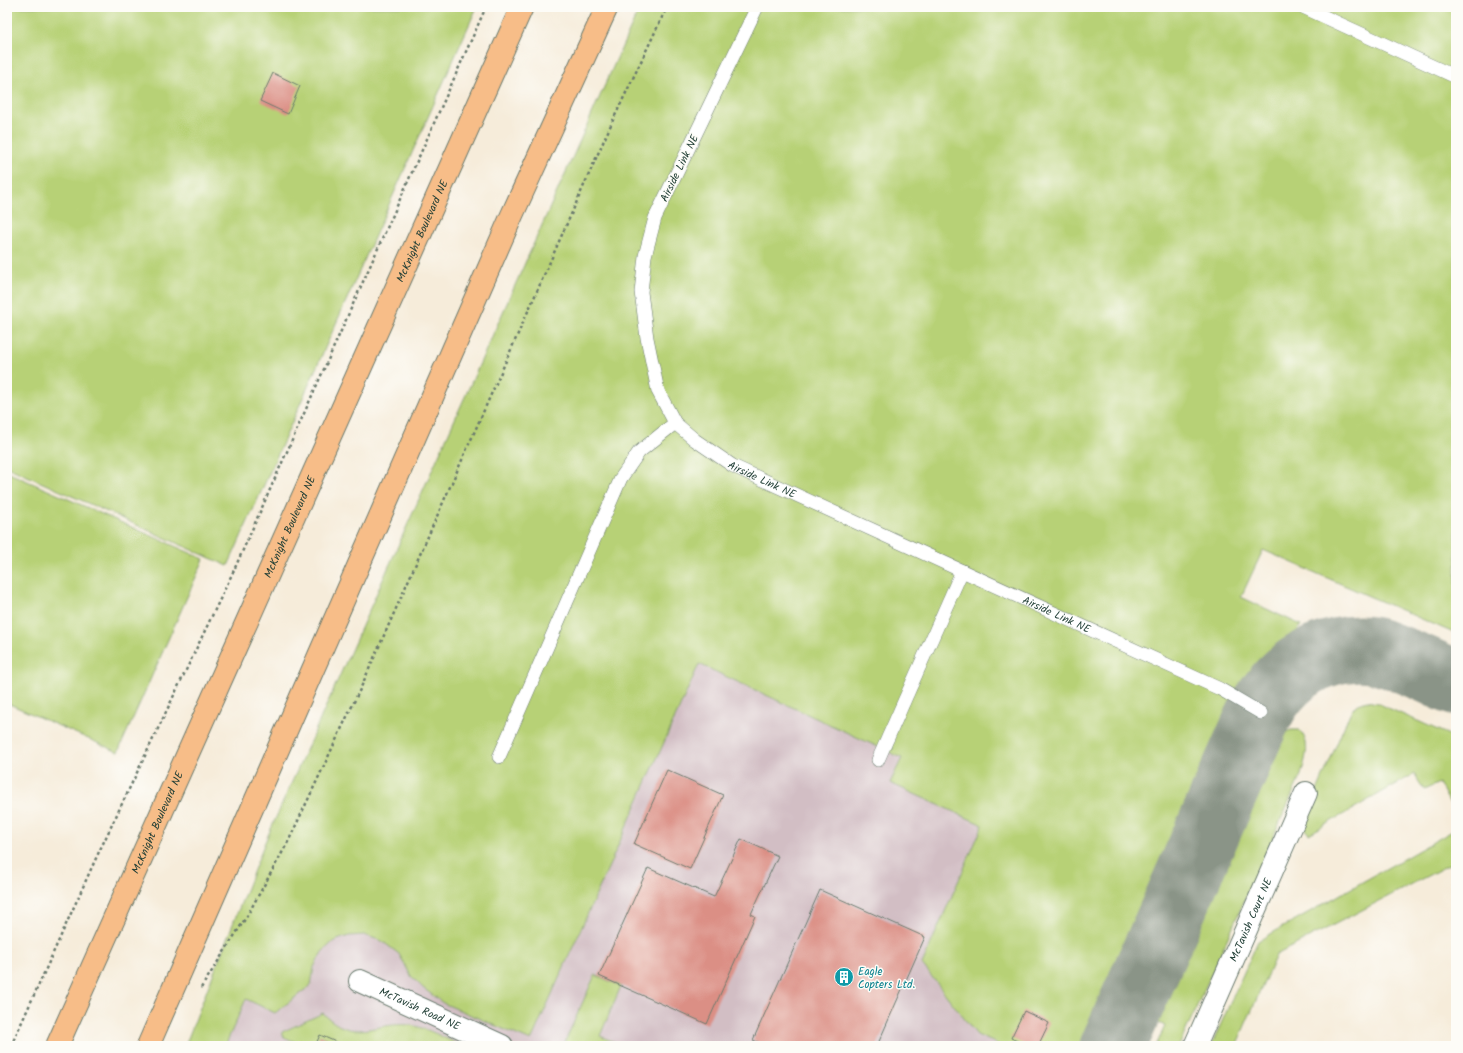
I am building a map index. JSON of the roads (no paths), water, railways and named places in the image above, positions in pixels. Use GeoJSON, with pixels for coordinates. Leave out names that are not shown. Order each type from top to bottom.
{"type":"FeatureCollection","features":[{"type":"Feature","properties":{"kind":"main road","name":"McKnight Boulevard NE"},"geometry":{"type":"LineString","coordinates":[[57,1046],[522,7]]}},
{"type":"Feature","properties":{"kind":"main road"},"geometry":{"type":"LineString","coordinates":[[148,1046],[512,215],[607,7]]}},
{"type":"Feature","properties":{"kind":"street","name":"McTavish Court NE"},"geometry":{"type":"LineString","coordinates":[[1194,1046],[1306,793]]}},
{"type":"Feature","properties":{"kind":"street","name":"McTavish Road NE"},"geometry":{"type":"LineString","coordinates":[[360,981],[502,1046]]}},
{"type":"Feature","properties":{"kind":"lane","name":"Airside Link NE"},"geometry":{"type":"LineString","coordinates":[[757,7],[655,218],[645,256],[642,292],[647,338],[658,391],[675,423],[695,440],[733,466],[1220,689],[1261,713]]}},
{"type":"Feature","properties":{"kind":"lane"},"geometry":{"type":"LineString","coordinates":[[1303,7],[1456,77]]}},
{"type":"Feature","properties":{"kind":"lane"},"geometry":{"type":"LineString","coordinates":[[499,757],[621,478],[639,452],[675,423]]}},
{"type":"Feature","properties":{"kind":"lane"},"geometry":{"type":"LineString","coordinates":[[878,760],[962,571]]}},
{"type":"Feature","properties":{"kind":"place","name":"Eagle Copters Ltd."},"geometry":{"type":"Point","coordinates":[844,977]}}]}
